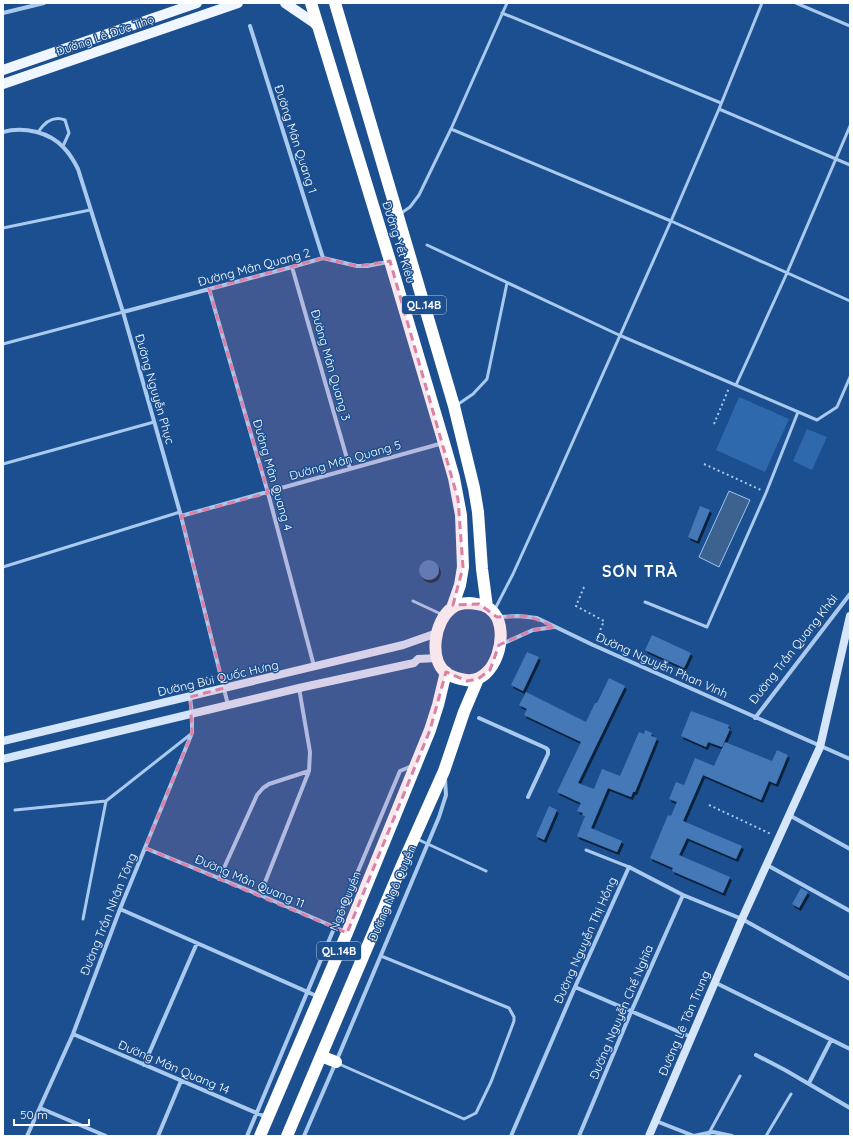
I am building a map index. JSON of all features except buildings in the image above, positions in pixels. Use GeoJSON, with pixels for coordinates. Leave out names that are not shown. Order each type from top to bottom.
{"type":"FeatureCollection","features":[{"type":"Feature","properties":{"kind":"highway","name":"Đường Yết Kiêu"},"geometry":{"type":"LineString","coordinates":[[312,3],[454,478],[461,515],[463,556],[462,575],[448,612]]}},
{"type":"Feature","properties":{"kind":"highway","name":"Đường Yết Kiêu"},"geometry":{"type":"LineString","coordinates":[[337,5],[454,406],[474,488],[478,512],[482,569],[492,612]]}},
{"type":"Feature","properties":{"kind":"highway"},"geometry":{"type":"LineString","coordinates":[[469,602],[478,604],[492,612],[500,625],[500,645],[490,670],[478,680],[467,681],[456,678],[446,672],[440,666],[435,646],[440,625],[448,612],[461,604],[469,602]]}},
{"type":"Feature","properties":{"kind":"highway","name":"QL.14B"},"geometry":{"type":"LineString","coordinates":[[416,764],[430,730],[446,672]]}},
{"type":"Feature","properties":{"kind":"highway","name":"Đường Ngô Quyền"},"geometry":{"type":"LineString","coordinates":[[444,771],[464,712],[478,680]]}},
{"type":"Feature","properties":{"kind":"highway","name":"Ngô Quyền"},"geometry":{"type":"LineString","coordinates":[[260,1136],[347,933],[416,764]]}},
{"type":"Feature","properties":{"kind":"highway","name":"QL.14B"},"geometry":{"type":"LineString","coordinates":[[287,1136],[413,838],[444,771]]}},
{"type":"Feature","properties":{"kind":"highway"},"geometry":{"type":"LineString","coordinates":[[321,1056],[336,1062]]}},
{"type":"Feature","properties":{"kind":"main road","name":"Đường Lê Đức Thọ"},"geometry":{"type":"LineString","coordinates":[[3,70],[197,3]]}},
{"type":"Feature","properties":{"kind":"main road","name":"Đường Lê Đức Thọ"},"geometry":{"type":"LineString","coordinates":[[3,84],[238,3]]}},
{"type":"Feature","properties":{"kind":"main road"},"geometry":{"type":"LineString","coordinates":[[285,3],[313,22],[320,30]]}},
{"type":"Feature","properties":{"kind":"street"},"geometry":{"type":"LineString","coordinates":[[3,13],[44,3]]}},
{"type":"Feature","properties":{"kind":"street","name":"Đường Mân Quang 1"},"geometry":{"type":"LineString","coordinates":[[250,26],[323,258]]}},
{"type":"Feature","properties":{"kind":"street","name":"Đường Nguyễn Phục"},"geometry":{"type":"LineString","coordinates":[[3,132],[23,129],[38,132],[52,138],[63,146],[78,169],[123,312],[180,514],[228,705]]}},
{"type":"Feature","properties":{"kind":"street","name":"Đường Mân Quang 2"},"geometry":{"type":"LineString","coordinates":[[123,312],[323,258],[358,266],[367,266],[390,261]]}},
{"type":"Feature","properties":{"kind":"street","name":"Đường Mân Quang 3"},"geometry":{"type":"LineString","coordinates":[[292,267],[350,469]]}},
{"type":"Feature","properties":{"kind":"street","name":"Đường Mân Quang 4"},"geometry":{"type":"LineString","coordinates":[[209,290],[268,492],[314,667]]}},
{"type":"Feature","properties":{"kind":"street","name":"Đường Mân Quang 5"},"geometry":{"type":"LineString","coordinates":[[180,514],[268,492],[444,443]]}},
{"type":"Feature","properties":{"kind":"street","name":"Đường Trần Quang Khải"},"geometry":{"type":"LineString","coordinates":[[755,718],[850,594]]}},
{"type":"Feature","properties":{"kind":"street","name":"Đường Nguyễn Phan Vinh"},"geometry":{"type":"LineString","coordinates":[[492,612],[528,616],[542,620],[555,628],[820,747],[850,759]]}},
{"type":"Feature","properties":{"kind":"street","name":"Đường Trần Quang Khải"},"geometry":{"type":"LineString","coordinates":[[820,747],[845,647],[850,616]]}},
{"type":"Feature","properties":{"kind":"street","name":"Đường Nguyễn Phan Vinh"},"geometry":{"type":"LineString","coordinates":[[500,645],[530,631],[555,628]]}},
{"type":"Feature","properties":{"kind":"street","name":"Đường Bùi Quốc Hưng"},"geometry":{"type":"LineString","coordinates":[[3,742],[403,646],[437,633]]}},
{"type":"Feature","properties":{"kind":"street"},"geometry":{"type":"LineString","coordinates":[[3,759],[299,688],[414,663],[418,659],[437,658]]}},
{"type":"Feature","properties":{"kind":"street"},"geometry":{"type":"LineString","coordinates":[[260,895],[309,771],[310,752],[299,688]]}},
{"type":"Feature","properties":{"kind":"street","name":"Đường Trần Nhân Tông"},"geometry":{"type":"LineString","coordinates":[[27,1136],[73,1034],[120,909],[192,733],[190,696]]}},
{"type":"Feature","properties":{"kind":"street"},"geometry":{"type":"LineString","coordinates":[[479,718],[548,750],[548,754],[528,797]]}},
{"type":"Feature","properties":{"kind":"street","name":"Đường Lê Tân Trung"},"geometry":{"type":"LineString","coordinates":[[649,1136],[714,982],[820,747]]}},
{"type":"Feature","properties":{"kind":"street"},"geometry":{"type":"LineString","coordinates":[[247,1136],[400,771],[416,764]]}},
{"type":"Feature","properties":{"kind":"street"},"geometry":{"type":"LineString","coordinates":[[219,879],[257,795],[269,784],[309,771]]}},
{"type":"Feature","properties":{"kind":"street","name":"Đường Ngô Quyền"},"geometry":{"type":"LineString","coordinates":[[304,1136],[427,845],[446,795],[444,771]]}},
{"type":"Feature","properties":{"kind":"street"},"geometry":{"type":"LineString","coordinates":[[789,815],[850,848]]}},
{"type":"Feature","properties":{"kind":"street","name":"Đường Mân Quang 11"},"geometry":{"type":"LineString","coordinates":[[145,848],[260,895],[347,933]]}},
{"type":"Feature","properties":{"kind":"street"},"geometry":{"type":"LineString","coordinates":[[766,864],[850,911]]}},
{"type":"Feature","properties":{"kind":"street","name":"Đường Nguyễn Thị Hồng"},"geometry":{"type":"LineString","coordinates":[[511,1136],[575,987],[629,867],[683,895],[742,919]]}},
{"type":"Feature","properties":{"kind":"street","name":"Đường Nguyễn Chế Nghĩa"},"geometry":{"type":"LineString","coordinates":[[579,1136],[631,1012],[683,895]]}},
{"type":"Feature","properties":{"kind":"street"},"geometry":{"type":"LineString","coordinates":[[120,909],[319,998]]}},
{"type":"Feature","properties":{"kind":"street"},"geometry":{"type":"LineString","coordinates":[[742,919],[850,979]]}},
{"type":"Feature","properties":{"kind":"street"},"geometry":{"type":"LineString","coordinates":[[144,1065],[197,943]]}},
{"type":"Feature","properties":{"kind":"street"},"geometry":{"type":"LineString","coordinates":[[714,982],[850,1049]]}},
{"type":"Feature","properties":{"kind":"street"},"geometry":{"type":"LineString","coordinates":[[575,987],[691,1037]]}},
{"type":"Feature","properties":{"kind":"street","name":"Đường Mân Quang 14"},"geometry":{"type":"LineString","coordinates":[[73,1034],[268,1118]]}},
{"type":"Feature","properties":{"kind":"street"},"geometry":{"type":"LineString","coordinates":[[809,1083],[831,1040]]}},
{"type":"Feature","properties":{"kind":"street"},"geometry":{"type":"LineString","coordinates":[[756,1056],[809,1083],[850,1108]]}},
{"type":"Feature","properties":{"kind":"street"},"geometry":{"type":"LineString","coordinates":[[158,1136],[180,1081]]}},
{"type":"Feature","properties":{"kind":"street"},"geometry":{"type":"LineString","coordinates":[[40,1108],[106,1136]]}},
{"type":"Feature","properties":{"kind":"street"},"geometry":{"type":"LineString","coordinates":[[656,1121],[694,1136],[713,1132],[732,1136]]}},
{"type":"Feature","properties":{"kind":"lane"},"geometry":{"type":"LineString","coordinates":[[398,215],[410,207],[419,195],[451,129],[507,3]]}},
{"type":"Feature","properties":{"kind":"lane"},"geometry":{"type":"LineString","coordinates":[[492,612],[513,574],[671,221],[762,3]]}},
{"type":"Feature","properties":{"kind":"lane"},"geometry":{"type":"LineString","coordinates":[[796,3],[850,26]]}},
{"type":"Feature","properties":{"kind":"lane"},"geometry":{"type":"LineString","coordinates":[[502,13],[721,103]]}},
{"type":"Feature","properties":{"kind":"lane"},"geometry":{"type":"LineString","coordinates":[[719,109],[850,165]]}},
{"type":"Feature","properties":{"kind":"lane"},"geometry":{"type":"LineString","coordinates":[[38,132],[44,124],[52,120],[60,118],[65,120],[69,133],[63,146]]}},
{"type":"Feature","properties":{"kind":"lane"},"geometry":{"type":"LineString","coordinates":[[736,385],[787,274],[850,126]]}},
{"type":"Feature","properties":{"kind":"lane"},"geometry":{"type":"LineString","coordinates":[[451,129],[671,221],[850,301]]}},
{"type":"Feature","properties":{"kind":"lane"},"geometry":{"type":"LineString","coordinates":[[3,228],[90,210]]}},
{"type":"Feature","properties":{"kind":"lane"},"geometry":{"type":"LineString","coordinates":[[427,245],[619,335],[817,420],[837,407],[850,377]]}},
{"type":"Feature","properties":{"kind":"lane"},"geometry":{"type":"LineString","coordinates":[[454,406],[473,394],[487,378],[507,283]]}},
{"type":"Feature","properties":{"kind":"lane"},"geometry":{"type":"LineString","coordinates":[[3,344],[123,312]]}},
{"type":"Feature","properties":{"kind":"lane"},"geometry":{"type":"LineString","coordinates":[[645,602],[707,627],[766,493],[798,412]]}},
{"type":"Feature","properties":{"kind":"lane"},"geometry":{"type":"LineString","coordinates":[[3,464],[154,422]]}},
{"type":"Feature","properties":{"kind":"lane"},"geometry":{"type":"LineString","coordinates":[[3,567],[180,514]]}},
{"type":"Feature","properties":{"kind":"lane"},"geometry":{"type":"LineString","coordinates":[[413,600],[448,612]]}},
{"type":"Feature","properties":{"kind":"lane"},"geometry":{"type":"LineString","coordinates":[[15,810],[106,801],[192,733]]}},
{"type":"Feature","properties":{"kind":"lane"},"geometry":{"type":"LineString","coordinates":[[83,919],[106,801]]}},
{"type":"Feature","properties":{"kind":"lane"},"geometry":{"type":"LineString","coordinates":[[413,838],[486,871]]}},
{"type":"Feature","properties":{"kind":"lane"},"geometry":{"type":"LineString","coordinates":[[586,850],[629,867]]}},
{"type":"Feature","properties":{"kind":"lane"},"geometry":{"type":"LineString","coordinates":[[336,1062],[464,1119],[476,1113],[490,1082],[514,1021],[514,1017],[509,1008],[381,956]]}},
{"type":"Feature","properties":{"kind":"lane"},"geometry":{"type":"LineString","coordinates":[[709,1133],[740,1076]]}},
{"type":"Feature","properties":{"kind":"lane"},"geometry":{"type":"LineString","coordinates":[[766,1136],[791,1094]]}},
{"type":"Feature","properties":{"kind":"path"},"geometry":{"type":"LineString","coordinates":[[714,424],[731,383]]}},
{"type":"Feature","properties":{"kind":"path"},"geometry":{"type":"LineString","coordinates":[[704,464],[766,493]]}},
{"type":"Feature","properties":{"kind":"path"},"geometry":{"type":"LineString","coordinates":[[584,587],[576,606],[604,620],[593,645]]}},
{"type":"Feature","properties":{"kind":"path"},"geometry":{"type":"LineString","coordinates":[[708,805],[779,837]]}},
{"type":"Feature","properties":{"kind":"highlighted area"},"geometry":{"type":"Polygon","coordinates":[[[323,258],[357,266],[390,261],[458,499],[463,567],[453,605],[479,604],[497,617],[528,616],[555,627],[533,630],[499,645],[490,670],[478,679],[467,681],[446,672],[430,730],[347,933],[145,848],[192,733],[190,697],[224,688],[181,516],[268,493],[209,289],[323,258]]]}},
{"type":"Feature","properties":{"kind":"shaded area"},"geometry":{"type":"Polygon","coordinates":[[[739,397],[789,419],[765,472],[716,450],[739,397]]]}},
{"type":"Feature","properties":{"kind":"shaded area"},"geometry":{"type":"Polygon","coordinates":[[[807,429],[827,437],[812,470],[793,461],[807,429]]]}},
{"type":"Feature","properties":{"kind":"shaded area"},"geometry":{"type":"Polygon","coordinates":[[[729,491],[750,500],[719,567],[699,557],[729,491]]]}},
{"type":"Feature","properties":{"kind":"district","name":"SƠN TRÀ"},"geometry":{"type":"Point","coordinates":[640,571]}}]}
